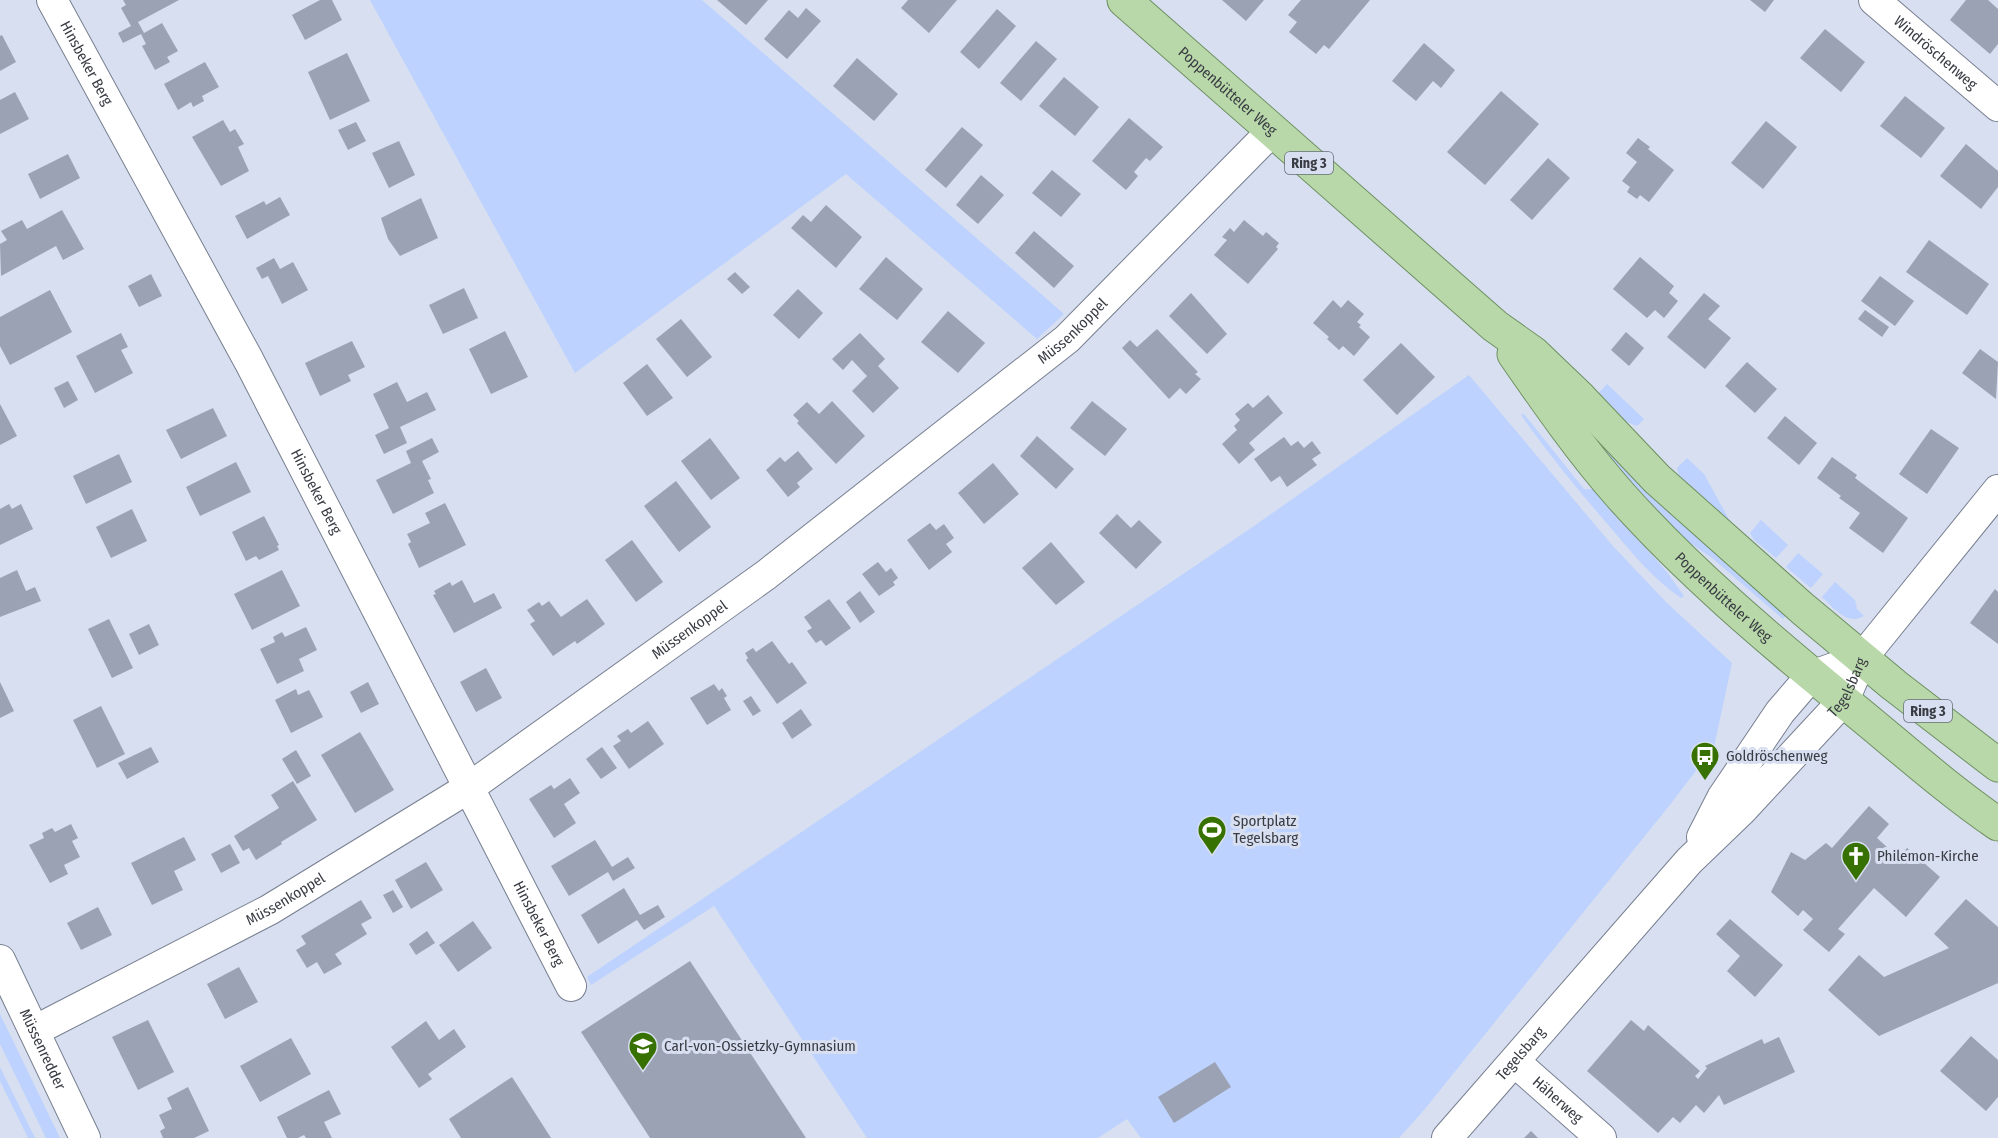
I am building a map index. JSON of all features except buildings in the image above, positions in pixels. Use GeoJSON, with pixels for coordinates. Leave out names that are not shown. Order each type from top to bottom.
{"type":"FeatureCollection","features":[{"type":"Feature","properties":{"kind":"main road","name":"Poppenbütteler Weg"},"geometry":{"type":"LineString","coordinates":[[1124,0],[1495,326],[1533,353],[1580,398],[1657,479],[1803,609],[1998,765]]}},
{"type":"Feature","properties":{"kind":"main road","name":"Poppenbütteler Weg"},"geometry":{"type":"LineString","coordinates":[[1495,326],[1555,414],[1620,495],[1679,557],[1811,676],[1998,824]]}},
{"type":"Feature","properties":{"kind":"street","name":"Hinsbeker Berg"},"geometry":{"type":"LineString","coordinates":[[52,0],[242,347],[571,986]]}},
{"type":"Feature","properties":{"kind":"street","name":"Windröschenweg"},"geometry":{"type":"LineString","coordinates":[[1874,0],[1998,106]]}},
{"type":"Feature","properties":{"kind":"street","name":"Müssenkoppel"},"geometry":{"type":"LineString","coordinates":[[34,1031],[269,910],[470,787],[766,575],[1067,339],[1272,131]]}},
{"type":"Feature","properties":{"kind":"street"},"geometry":{"type":"LineString","coordinates":[[1862,658],[1998,490]]}},
{"type":"Feature","properties":{"kind":"street","name":"Tegelsbarg"},"geometry":{"type":"LineString","coordinates":[[1689,861],[1728,789],[1779,712],[1811,676],[1862,658]]}},
{"type":"Feature","properties":{"kind":"street","name":"Tegelsbarg"},"geometry":{"type":"LineString","coordinates":[[1447,1138],[1689,861],[1742,811],[1844,700],[1862,658]]}},
{"type":"Feature","properties":{"kind":"street","name":"Müssenredder"},"geometry":{"type":"LineString","coordinates":[[0,960],[85,1138]]}},
{"type":"Feature","properties":{"kind":"street","name":"Häherweg"},"geometry":{"type":"LineString","coordinates":[[1515,1062],[1601,1138]]}},
{"type":"Feature","properties":{"kind":"shaded area"},"geometry":{"type":"Polygon","coordinates":[[[370,0],[702,0],[1064,314],[1037,339],[846,174],[575,373],[370,0]]]}},
{"type":"Feature","properties":{"kind":"shaded area","name":"Sportplatz Tegelsbarg"},"geometry":{"type":"Polygon","coordinates":[[[1469,375],[1612,545],[1666,602],[1732,663],[1714,747],[1669,806],[1399,1138],[1141,1138],[1127,1119],[1098,1138],[867,1138],[714,906],[591,985],[587,977],[1254,526],[1469,375]]]}},
{"type":"Feature","properties":{"kind":"shaded area"},"geometry":{"type":"Polygon","coordinates":[[[1607,384],[1644,419],[1637,426],[1614,417],[1596,396],[1607,384]]]}},
{"type":"Feature","properties":{"kind":"shaded area"},"geometry":{"type":"Polygon","coordinates":[[[1572,409],[1787,614],[1783,619],[1712,558],[1680,536],[1629,485],[1572,409]]]}},
{"type":"Feature","properties":{"kind":"shaded area"},"geometry":{"type":"Polygon","coordinates":[[[1524,414],[1584,489],[1595,489],[1667,572],[1684,596],[1681,598],[1671,591],[1635,556],[1553,459],[1521,415],[1524,414]]]}},
{"type":"Feature","properties":{"kind":"shaded area"},"geometry":{"type":"Polygon","coordinates":[[[1687,458],[1704,474],[1731,523],[1680,481],[1677,468],[1687,458]]]}},
{"type":"Feature","properties":{"kind":"shaded area"},"geometry":{"type":"Polygon","coordinates":[[[1761,520],[1788,545],[1776,558],[1754,540],[1750,533],[1761,520]]]}},
{"type":"Feature","properties":{"kind":"shaded area"},"geometry":{"type":"Polygon","coordinates":[[[1798,553],[1823,574],[1811,588],[1786,567],[1798,553]]]}},
{"type":"Feature","properties":{"kind":"shaded area"},"geometry":{"type":"Polygon","coordinates":[[[1835,582],[1855,600],[1857,609],[1864,616],[1858,619],[1846,617],[1822,597],[1835,582]]]}},
{"type":"Feature","properties":{"kind":"shaded area"},"geometry":{"type":"Polygon","coordinates":[[[0,1014],[60,1138],[46,1138],[0,1044],[0,1014]]]}},
{"type":"Feature","properties":{"kind":"shaded area"},"geometry":{"type":"Polygon","coordinates":[[[0,1067],[35,1138],[28,1138],[0,1081],[0,1067]]]}},
{"type":"Feature","properties":{"kind":"place","name":"Goldröschenweg"},"geometry":{"type":"Point","coordinates":[1705,782]}},
{"type":"Feature","properties":{"kind":"place","name":"Sportplatz Tegelsbarg"},"geometry":{"type":"Point","coordinates":[1212,856]}},
{"type":"Feature","properties":{"kind":"place","name":"Philemon-Kirche"},"geometry":{"type":"Point","coordinates":[1856,882]}},
{"type":"Feature","properties":{"kind":"place","name":"Carl-von-Ossietzky-Gymnasium"},"geometry":{"type":"Point","coordinates":[643,1072]}}]}
